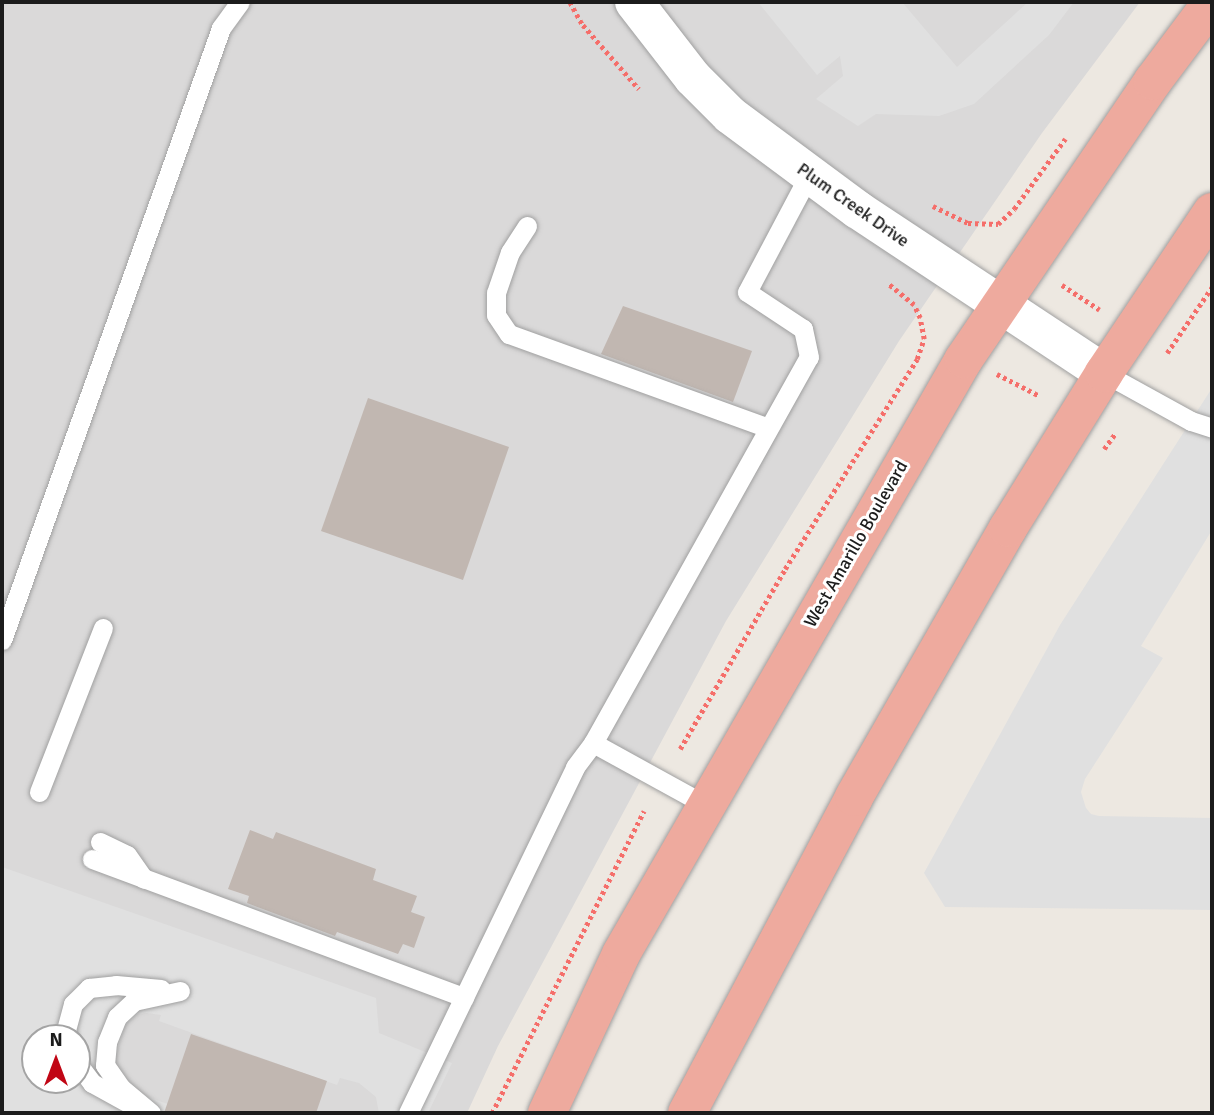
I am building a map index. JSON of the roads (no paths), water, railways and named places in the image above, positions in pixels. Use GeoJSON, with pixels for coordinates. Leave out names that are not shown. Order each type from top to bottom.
{"type":"FeatureCollection","features":[{"type":"Feature","properties":{"kind":"highway","name":"West Amarillo Boulevard"},"geometry":{"type":"LineString","coordinates":[[547,1113],[621,954],[964,359],[1153,80],[1212,2]]}},
{"type":"Feature","properties":{"kind":"highway"},"geometry":{"type":"LineString","coordinates":[[687,1113],[854,797],[1008,528],[1104,373],[1212,212]]}},
{"type":"Feature","properties":{"kind":"street","name":"Plum Creek Drive"},"geometry":{"type":"LineString","coordinates":[[634,2],[693,78],[730,115],[809,175],[1104,373]]}},
{"type":"Feature","properties":{"kind":"lane"},"geometry":{"type":"LineString","coordinates":[[2,640],[221,28],[240,2]]}},
{"type":"Feature","properties":{"kind":"lane"},"geometry":{"type":"LineString","coordinates":[[408,1113],[575,767],[593,743],[809,357],[803,329],[747,292],[809,175]]}},
{"type":"Feature","properties":{"kind":"lane"},"geometry":{"type":"LineString","coordinates":[[527,226],[510,252],[496,293],[496,315],[509,334],[768,428]]}},
{"type":"Feature","properties":{"kind":"lane"},"geometry":{"type":"LineString","coordinates":[[1104,373],[1180,416],[1212,428]]}},
{"type":"Feature","properties":{"kind":"lane"},"geometry":{"type":"LineString","coordinates":[[46,790],[49,766],[103,628]]}},
{"type":"Feature","properties":{"kind":"lane"},"geometry":{"type":"LineString","coordinates":[[593,743],[706,805]]}},
{"type":"Feature","properties":{"kind":"lane"},"geometry":{"type":"LineString","coordinates":[[96,851],[144,879],[464,997]]}},
{"type":"Feature","properties":{"kind":"lane"},"geometry":{"type":"LineString","coordinates":[[68,1024],[73,1004],[89,988],[116,985],[180,991],[134,1001],[117,1017],[107,1042],[106,1065],[121,1088],[149,1113]]}},
{"type":"Feature","properties":{"kind":"lane"},"geometry":{"type":"LineString","coordinates":[[91,1082],[149,1113]]}}]}
